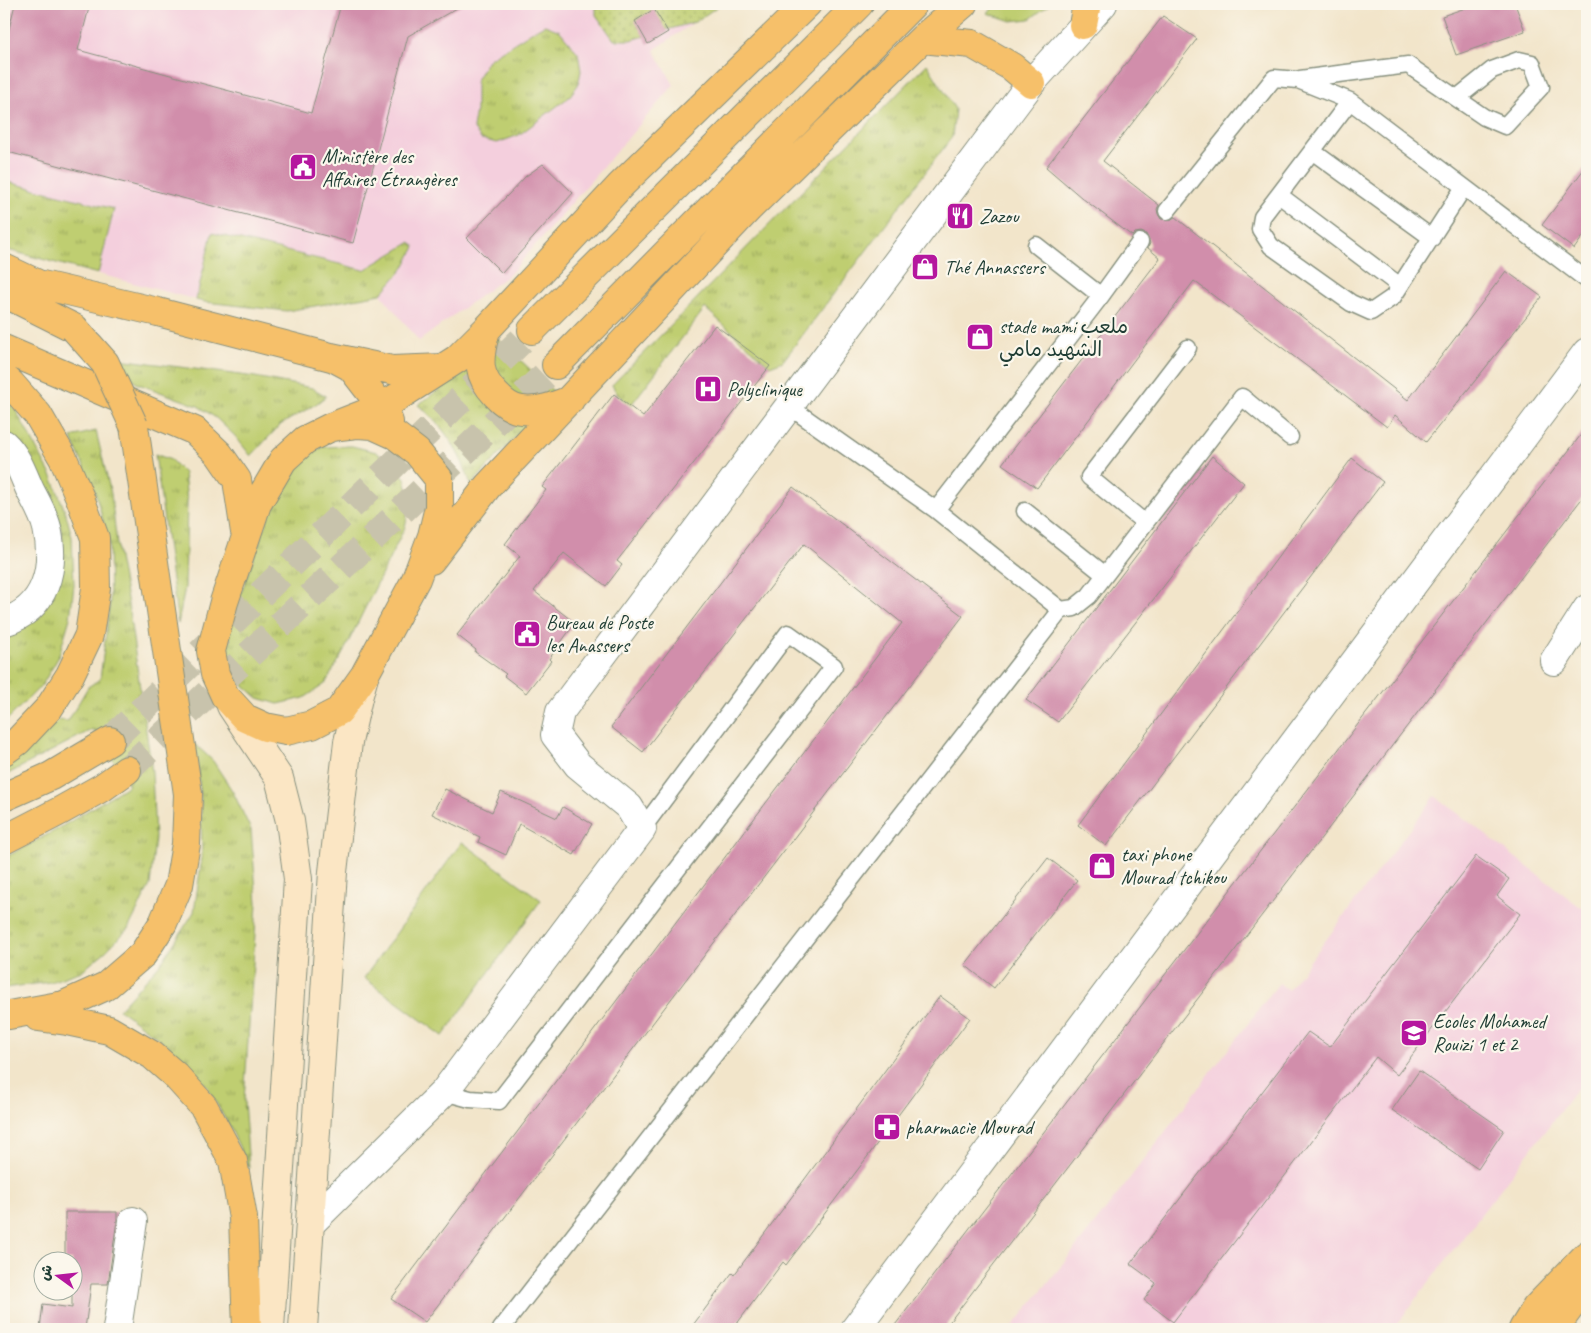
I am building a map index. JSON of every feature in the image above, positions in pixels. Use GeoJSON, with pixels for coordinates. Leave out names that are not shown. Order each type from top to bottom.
{"type":"FeatureCollection","features":[{"type":"Feature","properties":{"kind":"highway"},"geometry":{"type":"LineString","coordinates":[[331,426],[373,425],[395,435],[417,452],[439,479],[438,507],[432,536],[416,579],[364,676],[339,711],[312,725],[286,731],[265,727],[245,718],[225,696],[215,674],[212,652],[224,602],[257,504],[283,460],[305,440],[331,426],[382,407],[457,359],[622,185],[808,4]]}},
{"type":"Feature","properties":{"kind":"highway"},"geometry":{"type":"LineString","coordinates":[[532,330],[859,4]]}},
{"type":"Feature","properties":{"kind":"highway"},"geometry":{"type":"LineString","coordinates":[[556,365],[913,4]]}},
{"type":"Feature","properties":{"kind":"highway"},"geometry":{"type":"LineString","coordinates":[[416,579],[488,486],[749,208],[922,39],[963,4]]}},
{"type":"Feature","properties":{"kind":"highway"},"geometry":{"type":"LineString","coordinates":[[922,39],[972,44],[1012,67],[1031,83]]}},
{"type":"Feature","properties":{"kind":"highway"},"geometry":{"type":"LineString","coordinates":[[4,268],[38,284],[158,312],[331,357],[392,370],[443,368]]}},
{"type":"Feature","properties":{"kind":"highway"},"geometry":{"type":"LineString","coordinates":[[4,293],[74,328],[104,363],[134,426],[188,794],[186,844],[179,885],[164,923],[143,954],[106,986],[64,1005],[6,1014]]}},
{"type":"Feature","properties":{"kind":"highway"},"geometry":{"type":"LineString","coordinates":[[486,330],[480,352],[481,370],[490,388],[501,401],[520,410],[548,409],[571,399]]}},
{"type":"Feature","properties":{"kind":"highway"},"geometry":{"type":"LineString","coordinates":[[4,349],[196,431],[219,454],[237,480],[246,537]]}},
{"type":"Feature","properties":{"kind":"highway"},"geometry":{"type":"LineString","coordinates":[[331,357],[351,367],[382,407],[395,435]]}},
{"type":"Feature","properties":{"kind":"highway"},"geometry":{"type":"LineString","coordinates":[[4,378],[38,415],[64,458],[95,538],[96,588],[89,635],[70,676],[49,708],[18,741],[4,751]]}},
{"type":"Feature","properties":{"kind":"highway"},"geometry":{"type":"LineString","coordinates":[[4,797],[51,776],[110,741]]}},
{"type":"Feature","properties":{"kind":"highway"},"geometry":{"type":"LineString","coordinates":[[4,840],[103,787],[127,770]]}},
{"type":"Feature","properties":{"kind":"highway"},"geometry":{"type":"LineString","coordinates":[[6,1014],[67,1021],[109,1030],[152,1055],[175,1075],[204,1107],[233,1160],[242,1218],[247,1329]]}},
{"type":"Feature","properties":{"kind":"highway"},"geometry":{"type":"LineString","coordinates":[[1523,1329],[1536,1308],[1587,1255]]}},
{"type":"Feature","properties":{"kind":"highway"},"geometry":{"type":"LineString","coordinates":[[1554,1329],[1587,1284]]}},
{"type":"Feature","properties":{"kind":"main road"},"geometry":{"type":"LineString","coordinates":[[303,1329],[333,872],[348,742],[364,676]]}},
{"type":"Feature","properties":{"kind":"main road"},"geometry":{"type":"LineString","coordinates":[[225,696],[279,778],[290,821],[298,879],[270,1329]]}},
{"type":"Feature","properties":{"kind":"street"},"geometry":{"type":"LineString","coordinates":[[310,1224],[444,1092],[642,828],[629,807],[578,764],[555,735],[560,712],[1031,83],[1085,14],[1103,4]]}},
{"type":"Feature","properties":{"kind":"street"},"geometry":{"type":"LineString","coordinates":[[855,1329],[1587,352]]}},
{"type":"Feature","properties":{"kind":"street"},"geometry":{"type":"LineString","coordinates":[[4,444],[18,462],[47,526],[50,544],[47,581],[38,598],[27,610],[15,618],[4,622]]}},
{"type":"Feature","properties":{"kind":"street"},"geometry":{"type":"LineString","coordinates":[[4,465],[34,498]]}},
{"type":"Feature","properties":{"kind":"street"},"geometry":{"type":"LineString","coordinates":[[1554,662],[1587,609]]}},
{"type":"Feature","properties":{"kind":"street"},"geometry":{"type":"LineString","coordinates":[[118,1329],[132,1222]]}},
{"type":"Feature","properties":{"kind":"lane"},"geometry":{"type":"LineString","coordinates":[[1167,211],[1274,78],[1298,80],[1408,65],[1484,117],[1505,126],[1541,87],[1532,63],[1519,60],[1492,70],[1457,98]]}},
{"type":"Feature","properties":{"kind":"lane"},"geometry":{"type":"LineString","coordinates":[[1298,80],[1350,101],[1587,280]]}},
{"type":"Feature","properties":{"kind":"lane"},"geometry":{"type":"LineString","coordinates":[[1350,101],[1262,217],[1260,229],[1271,246],[1351,303],[1371,312],[1393,297],[1464,187]]}},
{"type":"Feature","properties":{"kind":"lane"},"geometry":{"type":"LineString","coordinates":[[1312,151],[1432,238]]}},
{"type":"Feature","properties":{"kind":"lane"},"geometry":{"type":"LineString","coordinates":[[1278,195],[1400,286]]}},
{"type":"Feature","properties":{"kind":"lane"},"geometry":{"type":"LineString","coordinates":[[936,510],[1101,296],[1140,242]]}},
{"type":"Feature","properties":{"kind":"lane"},"geometry":{"type":"LineString","coordinates":[[1036,245],[1101,296]]}},
{"type":"Feature","properties":{"kind":"lane"},"geometry":{"type":"LineString","coordinates":[[1145,523],[1089,477],[1188,348]]}},
{"type":"Feature","properties":{"kind":"lane"},"geometry":{"type":"LineString","coordinates":[[501,1329],[1061,610],[1074,608],[1089,596],[1242,397],[1290,437]]}},
{"type":"Feature","properties":{"kind":"lane"},"geometry":{"type":"LineString","coordinates":[[790,407],[936,510],[1061,610]]}},
{"type":"Feature","properties":{"kind":"lane"},"geometry":{"type":"LineString","coordinates":[[1025,511],[1105,575]]}},
{"type":"Feature","properties":{"kind":"lane"},"geometry":{"type":"LineString","coordinates":[[444,1092],[470,1099],[499,1101],[834,666],[788,633],[642,828]]}},
{"type":"Feature","properties":{"kind":"shaded area","name":"Ministère des Affaires Étrangères"},"geometry":{"type":"Polygon","coordinates":[[[4,4],[721,4],[654,50],[674,85],[511,273],[419,341],[381,294],[287,311],[205,302],[4,249],[4,4]]]}},
{"type":"Feature","properties":{"kind":"shaded area","name":"Ecoles Mohamed Rouizi 1 et 2"},"geometry":{"type":"Polygon","coordinates":[[[1435,796],[1587,912],[1587,1076],[1393,1329],[1011,1329],[1097,1221],[1279,983],[1288,990],[1435,796]]]}},
{"type":"Feature","properties":{"kind":"green space"},"geometry":{"type":"Polygon","coordinates":[[[596,4],[721,4],[695,22],[631,40],[614,40],[596,15],[596,4]]]}},
{"type":"Feature","properties":{"kind":"green space"},"geometry":{"type":"Polygon","coordinates":[[[998,4],[1050,4],[1030,19],[1011,21],[987,13],[998,4]]]}},
{"type":"Feature","properties":{"kind":"green space"},"geometry":{"type":"Polygon","coordinates":[[[545,25],[560,31],[578,53],[581,71],[578,85],[569,97],[519,135],[497,143],[481,139],[473,128],[476,110],[476,80],[488,60],[545,25]]]}},
{"type":"Feature","properties":{"kind":"green space"},"geometry":{"type":"Polygon","coordinates":[[[927,64],[955,109],[952,137],[783,361],[770,366],[705,308],[631,405],[618,395],[612,385],[927,64]]]}},
{"type":"Feature","properties":{"kind":"green space"},"geometry":{"type":"Polygon","coordinates":[[[4,181],[114,209],[98,274],[4,249],[4,181]]]}},
{"type":"Feature","properties":{"kind":"green space"},"geometry":{"type":"Polygon","coordinates":[[[212,233],[364,270],[411,242],[415,247],[403,269],[381,294],[287,311],[196,300],[212,233]]]}},
{"type":"Feature","properties":{"kind":"green space"},"geometry":{"type":"Polygon","coordinates":[[[497,338],[554,392],[532,399],[512,396],[489,366],[497,338]]]}},
{"type":"Feature","properties":{"kind":"green space"},"geometry":{"type":"Polygon","coordinates":[[[119,359],[255,377],[312,388],[326,396],[280,425],[251,456],[235,436],[216,418],[198,406],[136,383],[119,359]]]}},
{"type":"Feature","properties":{"kind":"green space"},"geometry":{"type":"Polygon","coordinates":[[[471,366],[530,421],[471,485],[451,441],[436,422],[418,405],[471,366]]]}},
{"type":"Feature","properties":{"kind":"green space"},"geometry":{"type":"Polygon","coordinates":[[[4,395],[15,409],[53,479],[66,514],[72,537],[74,585],[70,618],[58,658],[42,685],[4,723],[4,637],[18,631],[41,616],[62,558],[63,538],[52,499],[39,479],[4,438],[4,395]]]}},
{"type":"Feature","properties":{"kind":"green space"},"geometry":{"type":"Polygon","coordinates":[[[96,431],[111,494],[118,553],[128,604],[152,772],[155,838],[150,885],[128,929],[82,971],[50,982],[4,988],[4,858],[58,829],[129,785],[93,729],[4,776],[4,770],[59,720],[68,721],[88,687],[100,679],[110,602],[109,543],[95,491],[71,437],[96,431]]]}},
{"type":"Feature","properties":{"kind":"green space"},"geometry":{"type":"Polygon","coordinates":[[[352,446],[376,452],[393,464],[405,478],[410,502],[405,527],[343,653],[325,684],[304,698],[278,704],[258,698],[232,672],[227,654],[227,643],[230,624],[282,479],[304,455],[323,447],[352,446]]]}},
{"type":"Feature","properties":{"kind":"green space"},"geometry":{"type":"Polygon","coordinates":[[[155,454],[171,460],[184,473],[187,502],[185,587],[178,624],[155,454]]]}},
{"type":"Feature","properties":{"kind":"green space"},"geometry":{"type":"Polygon","coordinates":[[[195,744],[213,761],[233,792],[251,830],[257,903],[244,1101],[249,1168],[231,1129],[206,1085],[171,1048],[119,1009],[162,962],[194,912],[202,858],[201,798],[195,744]]]}},
{"type":"Feature","properties":{"kind":"green space"},"geometry":{"type":"Polygon","coordinates":[[[462,842],[541,900],[443,1036],[364,978],[462,842]]]}},
{"type":"Feature","properties":{"kind":"building"},"geometry":{"type":"Polygon","coordinates":[[[15,4],[90,4],[78,50],[311,113],[341,4],[464,4],[408,36],[353,243],[4,151],[4,50],[15,4]]]}},
{"type":"Feature","properties":{"kind":"building"},"geometry":{"type":"Polygon","coordinates":[[[1477,4],[1515,4],[1525,31],[1456,55],[1442,16],[1477,4]]]}},
{"type":"Feature","properties":{"kind":"building"},"geometry":{"type":"Polygon","coordinates":[[[654,9],[668,32],[648,44],[635,21],[654,9]]]}},
{"type":"Feature","properties":{"kind":"building"},"geometry":{"type":"Polygon","coordinates":[[[1163,16],[1197,39],[1103,161],[1159,205],[1157,209],[1161,219],[1170,220],[1175,217],[1408,400],[1506,271],[1542,297],[1426,442],[1395,415],[1387,427],[1194,281],[1037,488],[1002,464],[1160,258],[1148,248],[1150,243],[1146,234],[1141,232],[1135,233],[1132,236],[1082,198],[1046,167],[1163,16]]]}},
{"type":"Feature","properties":{"kind":"building"},"geometry":{"type":"Polygon","coordinates":[[[543,164],[573,193],[502,273],[467,238],[526,176],[543,164]]]}},
{"type":"Feature","properties":{"kind":"building"},"geometry":{"type":"Polygon","coordinates":[[[1587,165],[1587,231],[1574,249],[1542,225],[1587,165]]]}},
{"type":"Feature","properties":{"kind":"building"},"geometry":{"type":"Polygon","coordinates":[[[715,325],[770,366],[617,561],[622,565],[606,586],[564,553],[534,591],[575,623],[549,659],[551,661],[526,693],[504,676],[506,674],[475,652],[476,650],[457,635],[520,556],[505,544],[546,490],[542,487],[614,394],[643,417],[715,325]]]}},
{"type":"Feature","properties":{"kind":"building"},"geometry":{"type":"Polygon","coordinates":[[[1587,427],[1587,492],[944,1329],[892,1329],[1587,427]]]}},
{"type":"Feature","properties":{"kind":"building"},"geometry":{"type":"Polygon","coordinates":[[[1212,456],[1244,483],[1058,722],[1026,700],[1212,456]]]}},
{"type":"Feature","properties":{"kind":"building"},"geometry":{"type":"Polygon","coordinates":[[[1352,458],[1383,482],[1106,846],[1078,825],[1352,458]]]}},
{"type":"Feature","properties":{"kind":"building"},"geometry":{"type":"Polygon","coordinates":[[[793,487],[963,616],[425,1322],[391,1299],[902,623],[804,544],[643,752],[611,727],[793,487]]]}},
{"type":"Feature","properties":{"kind":"building"},"geometry":{"type":"Polygon","coordinates":[[[445,789],[492,812],[501,792],[557,818],[563,807],[592,824],[574,855],[519,824],[506,855],[478,842],[480,837],[432,814],[445,789]]]}},
{"type":"Feature","properties":{"kind":"building"},"geometry":{"type":"Polygon","coordinates":[[[1476,856],[1509,879],[1497,896],[1520,914],[1397,1075],[1376,1057],[1173,1322],[1144,1300],[1156,1283],[1130,1264],[1308,1032],[1330,1047],[1476,856]]]}},
{"type":"Feature","properties":{"kind":"building"},"geometry":{"type":"Polygon","coordinates":[[[1048,858],[1077,880],[994,988],[965,965],[1048,858]]]}},
{"type":"Feature","properties":{"kind":"building"},"geometry":{"type":"Polygon","coordinates":[[[940,996],[970,1018],[862,1164],[786,1265],[783,1262],[733,1329],[690,1329],[732,1273],[734,1275],[940,996]]]}},
{"type":"Feature","properties":{"kind":"building"},"geometry":{"type":"Polygon","coordinates":[[[1419,1071],[1504,1130],[1478,1169],[1392,1110],[1419,1071]]]}},
{"type":"Feature","properties":{"kind":"building"},"geometry":{"type":"Polygon","coordinates":[[[65,1212],[117,1212],[108,1284],[91,1284],[85,1329],[40,1329],[43,1304],[72,1308],[72,1300],[82,1300],[82,1250],[65,1250],[65,1212]]]}},
{"type":"Feature","properties":{"kind":"tunnel"},"geometry":{"type":"LineString","coordinates":[[110,741],[532,330]]}},
{"type":"Feature","properties":{"kind":"tunnel"},"geometry":{"type":"LineString","coordinates":[[127,770],[556,365]]}},
{"type":"Feature","properties":{"kind":"place","name":"Ministère des Affaires Étrangères"},"geometry":{"type":"Point","coordinates":[303,167]}},
{"type":"Feature","properties":{"kind":"place","name":"Zazou"},"geometry":{"type":"Point","coordinates":[960,216]}},
{"type":"Feature","properties":{"kind":"place","name":"Thé Annassers"},"geometry":{"type":"Point","coordinates":[925,267]}},
{"type":"Feature","properties":{"kind":"place","name":"stade mami ملعب الشهيد مامي"},"geometry":{"type":"Point","coordinates":[980,337]}},
{"type":"Feature","properties":{"kind":"place","name":"Polyclinique"},"geometry":{"type":"Point","coordinates":[708,389]}},
{"type":"Feature","properties":{"kind":"place","name":"Bureau de Poste les Anassers"},"geometry":{"type":"Point","coordinates":[527,634]}},
{"type":"Feature","properties":{"kind":"place","name":"taxi phone Mourad tchikou"},"geometry":{"type":"Point","coordinates":[1102,866]}},
{"type":"Feature","properties":{"kind":"place","name":"Ecoles Mohamed Rouizi 1 et 2"},"geometry":{"type":"Point","coordinates":[1414,1033]}},
{"type":"Feature","properties":{"kind":"place","name":"pharmacie Mourad"},"geometry":{"type":"Point","coordinates":[887,1127]}}]}
